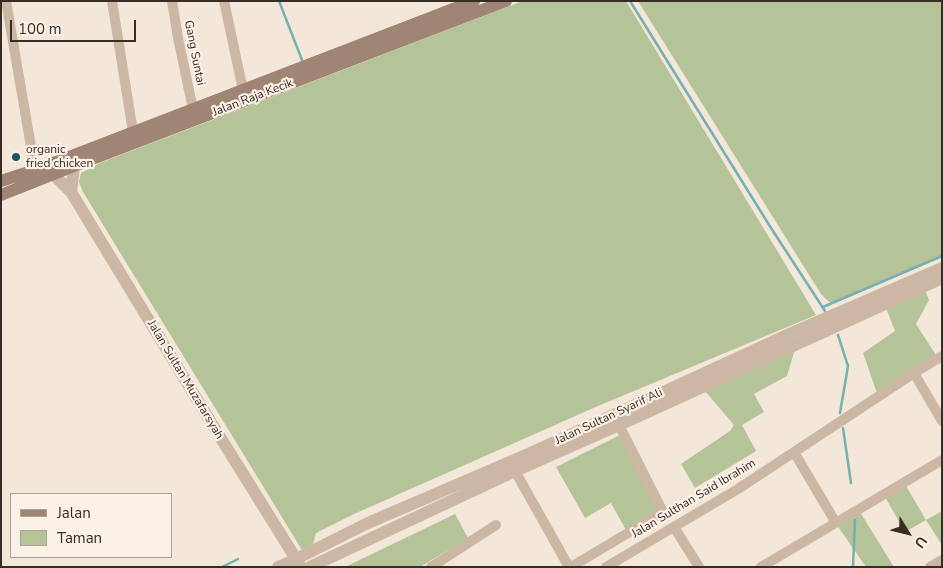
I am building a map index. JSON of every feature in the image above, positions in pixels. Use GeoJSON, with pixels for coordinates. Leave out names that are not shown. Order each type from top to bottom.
{"type":"FeatureCollection","features":[{"type":"Feature","properties":{"kind":"main road","name":"Jalan Raja Kecik"},"geometry":{"type":"LineString","coordinates":[[1,181],[35,170],[133,132],[158,128],[193,109],[471,6],[506,1]]}},
{"type":"Feature","properties":{"kind":"main road","name":"Jalan Raja Kecik"},"geometry":{"type":"LineString","coordinates":[[1,195],[74,166],[158,128],[471,6]]}},
{"type":"Feature","properties":{"kind":"street"},"geometry":{"type":"LineString","coordinates":[[6,1],[35,170]]}},
{"type":"Feature","properties":{"kind":"street"},"geometry":{"type":"LineString","coordinates":[[112,1],[133,132]]}},
{"type":"Feature","properties":{"kind":"street","name":"Gang Suntai"},"geometry":{"type":"LineString","coordinates":[[172,1],[193,109]]}},
{"type":"Feature","properties":{"kind":"street"},"geometry":{"type":"LineString","coordinates":[[224,1],[242,90]]}},
{"type":"Feature","properties":{"kind":"street"},"geometry":{"type":"LineString","coordinates":[[72,192],[74,166]]}},
{"type":"Feature","properties":{"kind":"street","name":"Jalan Sultan Muzafarsyah"},"geometry":{"type":"LineString","coordinates":[[53,174],[72,192],[202,409],[298,563]]}},
{"type":"Feature","properties":{"kind":"street","name":"Jalan Sultan Syarif Ali"},"geometry":{"type":"LineString","coordinates":[[310,567],[515,471],[619,425],[942,268]]}},
{"type":"Feature","properties":{"kind":"street","name":"Jalan Sultan Syarif Ali"},"geometry":{"type":"LineString","coordinates":[[278,567],[298,563],[368,523],[806,333],[942,278]]}},
{"type":"Feature","properties":{"kind":"street","name":"Jalan Sulthan Said Ibrahim"},"geometry":{"type":"LineString","coordinates":[[606,567],[738,488],[942,356]]}},
{"type":"Feature","properties":{"kind":"street"},"geometry":{"type":"LineString","coordinates":[[914,373],[942,421]]}},
{"type":"Feature","properties":{"kind":"street"},"geometry":{"type":"LineString","coordinates":[[515,471],[570,567],[664,512],[619,425]]}},
{"type":"Feature","properties":{"kind":"street"},"geometry":{"type":"LineString","coordinates":[[794,452],[836,523]]}},
{"type":"Feature","properties":{"kind":"street"},"geometry":{"type":"LineString","coordinates":[[761,567],[942,460]]}},
{"type":"Feature","properties":{"kind":"street"},"geometry":{"type":"LineString","coordinates":[[431,567],[443,564],[496,525]]}},
{"type":"Feature","properties":{"kind":"street"},"geometry":{"type":"LineString","coordinates":[[674,527],[699,567]]}},
{"type":"Feature","properties":{"kind":"street"},"geometry":{"type":"LineString","coordinates":[[930,567],[942,560]]}},
{"type":"Feature","properties":{"kind":"green space"},"geometry":{"type":"Polygon","coordinates":[[[523,1],[626,1],[816,315],[598,406],[354,514],[316,533],[313,544],[302,550],[83,192],[79,182],[81,173],[100,163],[523,1]]]}},
{"type":"Feature","properties":{"kind":"green space"},"geometry":{"type":"Polygon","coordinates":[[[638,1],[942,1],[942,257],[837,302],[829,302],[821,294],[638,1]]]}},
{"type":"Feature","properties":{"kind":"green space"},"geometry":{"type":"Polygon","coordinates":[[[925,290],[929,300],[916,324],[936,355],[877,393],[863,353],[895,331],[886,308],[925,290]]]}},
{"type":"Feature","properties":{"kind":"green space"},"geometry":{"type":"Polygon","coordinates":[[[795,349],[787,376],[754,394],[764,412],[742,425],[756,451],[695,488],[681,464],[730,431],[734,425],[705,391],[795,349]]]}},
{"type":"Feature","properties":{"kind":"green space"},"geometry":{"type":"Polygon","coordinates":[[[620,435],[659,510],[626,530],[611,503],[585,518],[556,467],[620,435]]]}},
{"type":"Feature","properties":{"kind":"green space"},"geometry":{"type":"Polygon","coordinates":[[[906,486],[926,520],[905,532],[885,497],[906,486]]]}},
{"type":"Feature","properties":{"kind":"green space"},"geometry":{"type":"Polygon","coordinates":[[[942,511],[942,545],[926,520],[942,511]]]}},
{"type":"Feature","properties":{"kind":"green space"},"geometry":{"type":"Polygon","coordinates":[[[860,512],[894,567],[866,567],[837,525],[860,512]]]}},
{"type":"Feature","properties":{"kind":"green space"},"geometry":{"type":"Polygon","coordinates":[[[455,514],[468,538],[420,567],[345,567],[455,514]]]}},
{"type":"Feature","properties":{"kind":"waterway"},"geometry":{"type":"LineString","coordinates":[[279,1],[302,60]]}},
{"type":"Feature","properties":{"kind":"waterway"},"geometry":{"type":"LineString","coordinates":[[630,1],[771,228],[825,311]]}},
{"type":"Feature","properties":{"kind":"waterway"},"geometry":{"type":"LineString","coordinates":[[823,307],[942,256]]}},
{"type":"Feature","properties":{"kind":"waterway"},"geometry":{"type":"LineString","coordinates":[[838,335],[848,366],[840,413]]}},
{"type":"Feature","properties":{"kind":"waterway"},"geometry":{"type":"LineString","coordinates":[[843,428],[851,483]]}},
{"type":"Feature","properties":{"kind":"waterway"},"geometry":{"type":"LineString","coordinates":[[853,567],[855,520]]}},
{"type":"Feature","properties":{"kind":"waterway"},"geometry":{"type":"LineString","coordinates":[[222,567],[238,559]]}},
{"type":"Feature","properties":{"kind":"place","name":"organic fried chicken"},"geometry":{"type":"Point","coordinates":[16,157]}}]}
